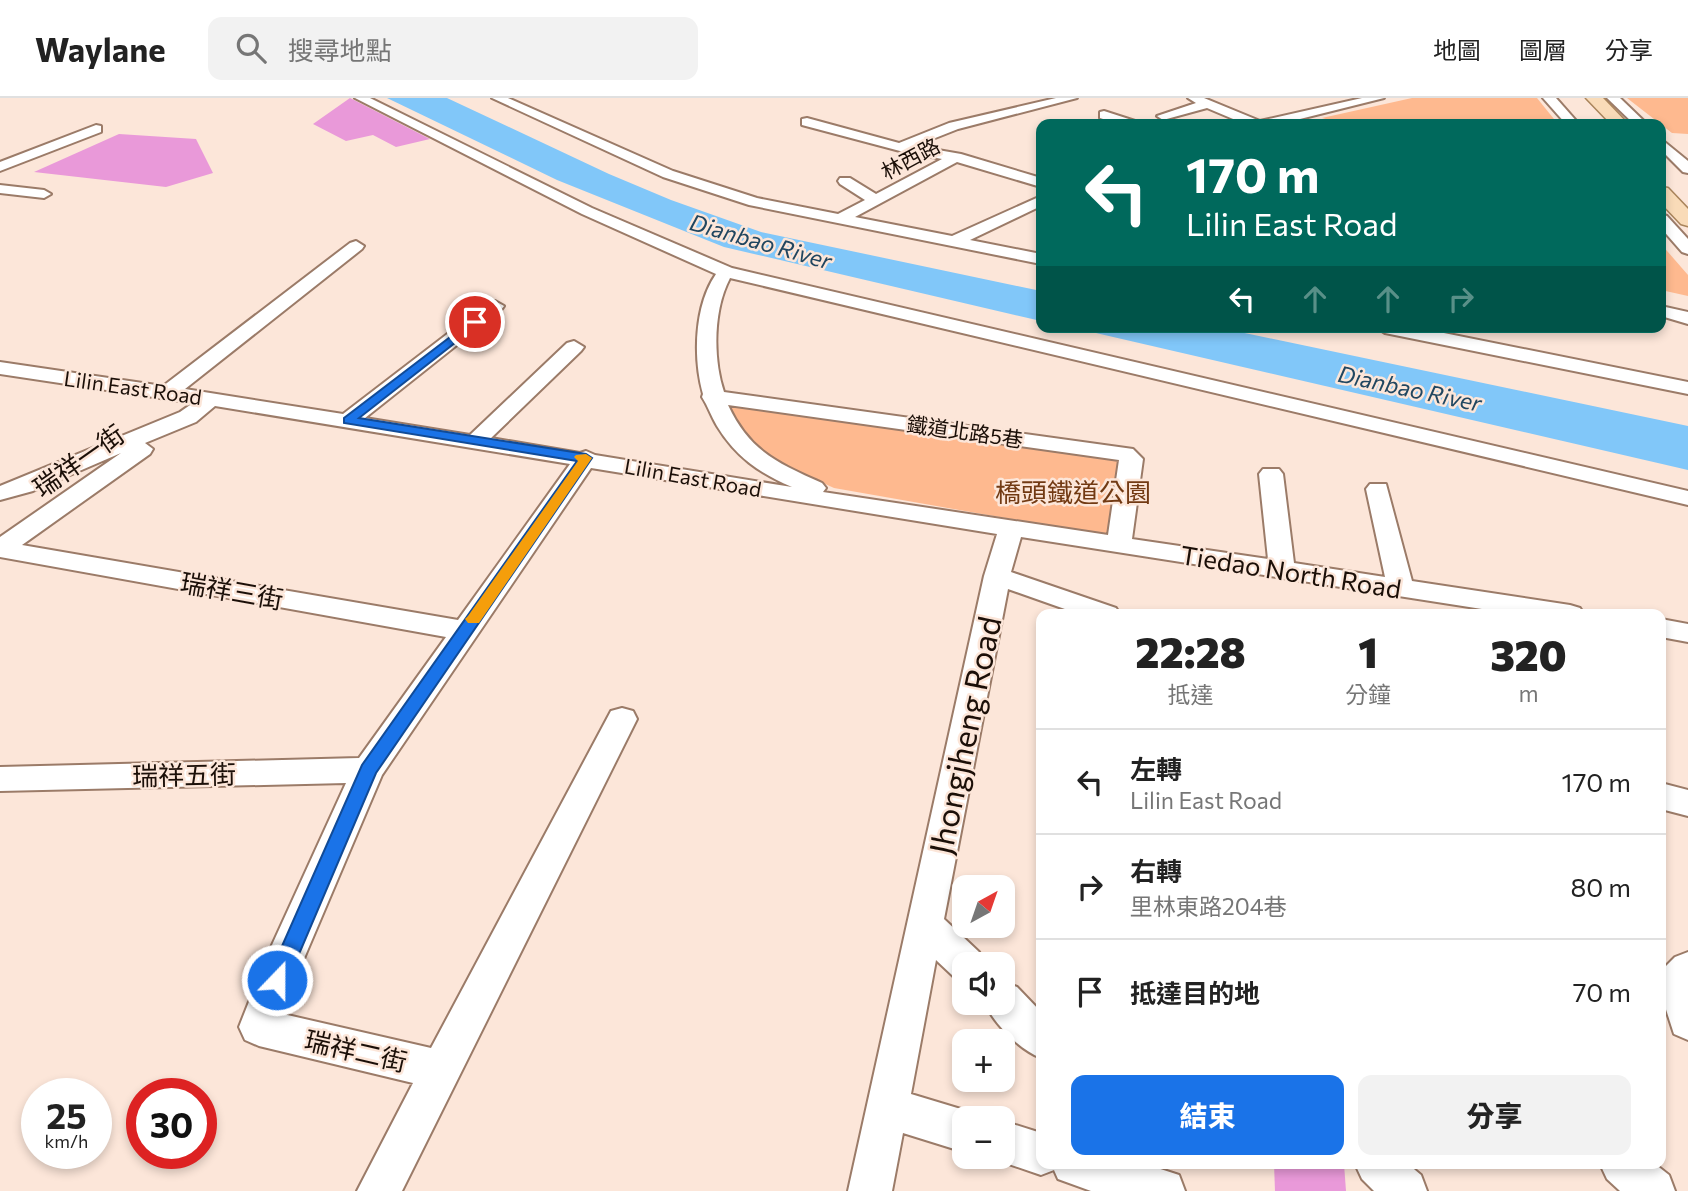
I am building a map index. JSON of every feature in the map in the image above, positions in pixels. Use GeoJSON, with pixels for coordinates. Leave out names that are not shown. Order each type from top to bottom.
{"type":"FeatureCollection","features":[{"type":"Feature","properties":{"kind":"main road"},"geometry":{"type":"LineString","coordinates":[[1569,98],[1580,119]]}},
{"type":"Feature","properties":{"kind":"main road"},"geometry":{"type":"LineString","coordinates":[[1594,98],[1615,119]]}},
{"type":"Feature","properties":{"kind":"main road"},"geometry":{"type":"LineString","coordinates":[[1666,169],[1688,190]]}},
{"type":"Feature","properties":{"kind":"main road"},"geometry":{"type":"LineString","coordinates":[[1666,197],[1688,220]]}},
{"type":"Feature","properties":{"kind":"street"},"geometry":{"type":"LineString","coordinates":[[361,98],[587,211],[726,272],[1688,498]]}},
{"type":"Feature","properties":{"kind":"street"},"geometry":{"type":"LineString","coordinates":[[498,98],[668,174],[754,202],[1036,258]]}},
{"type":"Feature","properties":{"kind":"street"},"geometry":{"type":"LineString","coordinates":[[900,147],[968,123],[1071,98]]}},
{"type":"Feature","properties":{"kind":"street"},"geometry":{"type":"LineString","coordinates":[[1286,119],[1378,98]]}},
{"type":"Feature","properties":{"kind":"street"},"geometry":{"type":"LineString","coordinates":[[1549,98],[1579,119]]}},
{"type":"Feature","properties":{"kind":"street"},"geometry":{"type":"LineString","coordinates":[[1613,98],[1636,119]]}},
{"type":"Feature","properties":{"kind":"street"},"geometry":{"type":"LineString","coordinates":[[1163,117],[1200,101],[1243,119]]}},
{"type":"Feature","properties":{"kind":"street"},"geometry":{"type":"LineString","coordinates":[[1012,113],[1031,121]]}},
{"type":"Feature","properties":{"kind":"street"},"geometry":{"type":"LineString","coordinates":[[1104,115],[1116,119]]}},
{"type":"Feature","properties":{"kind":"street"},"geometry":{"type":"LineString","coordinates":[[807,122],[900,147],[956,157]]}},
{"type":"Feature","properties":{"kind":"street"},"geometry":{"type":"LineString","coordinates":[[0,167],[96,129]]}},
{"type":"Feature","properties":{"kind":"street"},"geometry":{"type":"LineString","coordinates":[[1666,148],[1688,169]]}},
{"type":"Feature","properties":{"kind":"street","name":"林西路"},"geometry":{"type":"LineString","coordinates":[[842,218],[956,157],[1036,181]]}},
{"type":"Feature","properties":{"kind":"street"},"geometry":{"type":"LineString","coordinates":[[845,181],[875,201]]}},
{"type":"Feature","properties":{"kind":"street"},"geometry":{"type":"LineString","coordinates":[[0,189],[44,194]]}},
{"type":"Feature","properties":{"kind":"street"},"geometry":{"type":"LineString","coordinates":[[955,241],[1036,202]]}},
{"type":"Feature","properties":{"kind":"street"},"geometry":{"type":"LineString","coordinates":[[1666,225],[1688,249]]}},
{"type":"Feature","properties":{"kind":"street"},"geometry":{"type":"LineString","coordinates":[[168,392],[356,246]]}},
{"type":"Feature","properties":{"kind":"street"},"geometry":{"type":"LineString","coordinates":[[726,272],[720,279],[712,302],[707,342],[712,397],[731,432],[761,463],[841,502]]}},
{"type":"Feature","properties":{"kind":"street"},"geometry":{"type":"LineString","coordinates":[[349,420],[495,306]]}},
{"type":"Feature","properties":{"kind":"street"},"geometry":{"type":"LineString","coordinates":[[1666,312],[1688,318]]}},
{"type":"Feature","properties":{"kind":"street"},"geometry":{"type":"LineString","coordinates":[[1415,333],[1688,387]]}},
{"type":"Feature","properties":{"kind":"street"},"geometry":{"type":"LineString","coordinates":[[476,441],[574,347]]}},
{"type":"Feature","properties":{"kind":"street","name":"Lilin East Road"},"geometry":{"type":"LineString","coordinates":[[0,368],[211,398],[841,502],[1012,527]]}},
{"type":"Feature","properties":{"kind":"street","name":"鐵道北路5巷"},"geometry":{"type":"LineString","coordinates":[[712,397],[1125,454],[1132,459],[1119,544]]}},
{"type":"Feature","properties":{"kind":"street"},"geometry":{"type":"LineString","coordinates":[[0,493],[187,418],[211,398]]}},
{"type":"Feature","properties":{"kind":"street","name":"瑞祥一街"},"geometry":{"type":"LineString","coordinates":[[0,549],[187,418]]}},
{"type":"Feature","properties":{"kind":"street","name":"瑞祥二街"},"geometry":{"type":"LineString","coordinates":[[441,1070],[259,1027],[286,956],[368,770],[586,458]]}},
{"type":"Feature","properties":{"kind":"street"},"geometry":{"type":"LineString","coordinates":[[1271,474],[1282,569]]}},
{"type":"Feature","properties":{"kind":"street"},"geometry":{"type":"LineString","coordinates":[[1378,489],[1400,588]]}},
{"type":"Feature","properties":{"kind":"street","name":"Tiedao North Road"},"geometry":{"type":"LineString","coordinates":[[1012,527],[1537,609]]}},
{"type":"Feature","properties":{"kind":"street","name":"Jhongjheng Road"},"geometry":{"type":"LineString","coordinates":[[870,1191],[1001,555],[1012,527]]}},
{"type":"Feature","properties":{"kind":"street","name":"瑞祥三街"},"geometry":{"type":"LineString","coordinates":[[0,549],[465,631]]}},
{"type":"Feature","properties":{"kind":"street"},"geometry":{"type":"LineString","coordinates":[[997,576],[1092,609]]}},
{"type":"Feature","properties":{"kind":"street"},"geometry":{"type":"LineString","coordinates":[[1666,629],[1688,633]]}},
{"type":"Feature","properties":{"kind":"street","name":"瑞祥二街"},"geometry":{"type":"LineString","coordinates":[[379,1191],[622,719]]}},
{"type":"Feature","properties":{"kind":"street","name":"瑞祥五街"},"geometry":{"type":"LineString","coordinates":[[0,779],[368,770]]}},
{"type":"Feature","properties":{"kind":"street"},"geometry":{"type":"LineString","coordinates":[[1666,797],[1688,803]]}},
{"type":"Feature","properties":{"kind":"street"},"geometry":{"type":"LineString","coordinates":[[925,924],[954,952]]}},
{"type":"Feature","properties":{"kind":"street"},"geometry":{"type":"LineString","coordinates":[[1688,969],[1676,981],[1688,1021]]}},
{"type":"Feature","properties":{"kind":"street"},"geometry":{"type":"LineString","coordinates":[[1015,1012],[1036,1034]]}},
{"type":"Feature","properties":{"kind":"street"},"geometry":{"type":"LineString","coordinates":[[887,1107],[952,1127]]}},
{"type":"Feature","properties":{"kind":"street"},"geometry":{"type":"LineString","coordinates":[[1015,1146],[1036,1152]]}},
{"type":"Feature","properties":{"kind":"street"},"geometry":{"type":"LineString","coordinates":[[1090,1169],[1163,1191]]}},
{"type":"Feature","properties":{"kind":"street"},"geometry":{"type":"LineString","coordinates":[[1382,1169],[1405,1191]]}},
{"type":"Feature","properties":{"kind":"street"},"geometry":{"type":"LineString","coordinates":[[1628,1169],[1653,1191]]}},
{"type":"Feature","properties":{"kind":"green space"},"geometry":{"type":"Polygon","coordinates":[[[1412,98],[1537,98],[1554,119],[1326,119],[1322,118],[1412,98]]]}},
{"type":"Feature","properties":{"kind":"green space"},"geometry":{"type":"Polygon","coordinates":[[[1627,98],[1688,98],[1688,134],[1672,133],[1666,128],[1666,119],[1654,119],[1627,98]]]}},
{"type":"Feature","properties":{"kind":"green space"},"geometry":{"type":"Polygon","coordinates":[[[1666,250],[1688,275],[1688,296],[1666,291],[1666,250]]]}},
{"type":"Feature","properties":{"kind":"green space","name":"橋頭鐵道公園"},"geometry":{"type":"Polygon","coordinates":[[[726,401],[1118,459],[1107,536],[834,488],[768,458],[745,434],[726,401]]]}},
{"type":"Feature","properties":{"kind":"water","name":"Dianbao River"},"geometry":{"type":"Polygon","coordinates":[[[387,98],[447,98],[609,174],[671,200],[761,232],[1036,290],[1036,320],[724,247],[557,180],[387,98]]]}},
{"type":"Feature","properties":{"kind":"water","name":"Dianbao River"},"geometry":{"type":"Polygon","coordinates":[[[1096,333],[1245,333],[1688,426],[1688,470],[1096,333]]]}},
{"type":"Feature","properties":{"kind":"building"},"geometry":{"type":"Polygon","coordinates":[[[350,98],[430,139],[396,147],[373,135],[346,141],[313,124],[350,98]]]}},
{"type":"Feature","properties":{"kind":"building"},"geometry":{"type":"Polygon","coordinates":[[[119,134],[196,139],[213,173],[166,187],[34,172],[119,134]]]}},
{"type":"Feature","properties":{"kind":"building"},"geometry":{"type":"Polygon","coordinates":[[[1274,1169],[1344,1169],[1346,1191],[1275,1191],[1274,1169]]]}},
{"type":"Feature","properties":{"kind":"slow traffic"},"geometry":{"type":"LineString","coordinates":[[473,619],[586,458],[580,457]]}},
{"type":"Feature","properties":{"kind":"route"},"geometry":{"type":"LineString","coordinates":[[277,980],[368,770],[586,458],[349,420],[475,322]]}}]}
